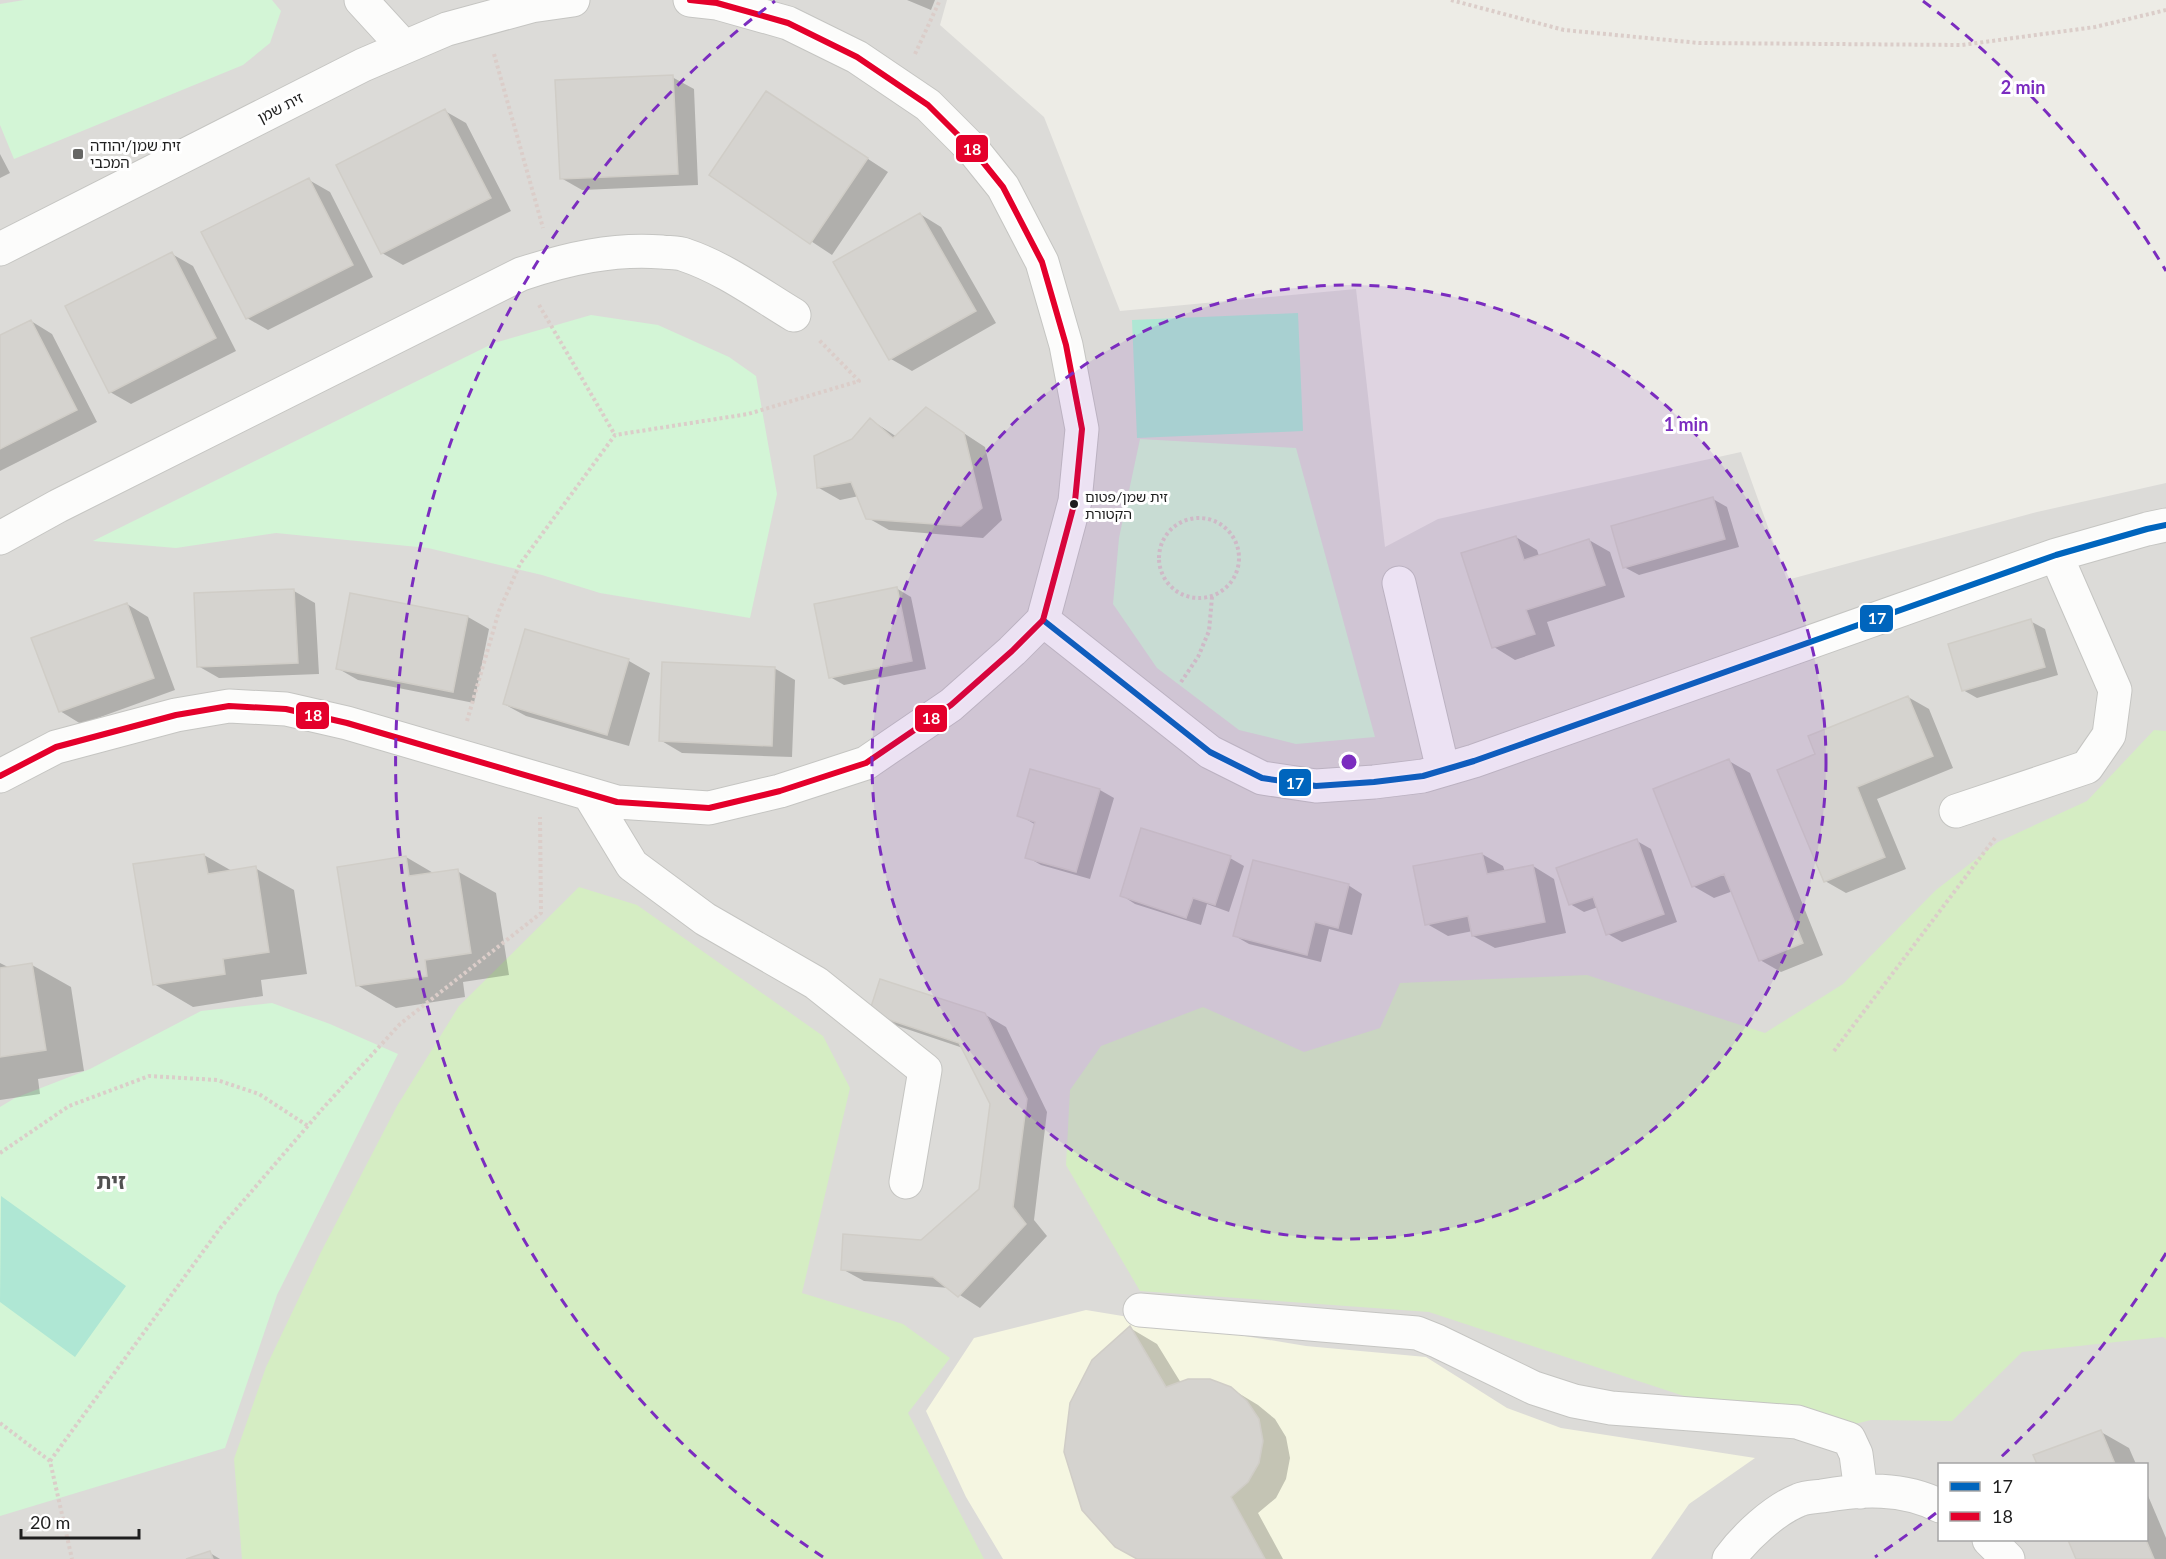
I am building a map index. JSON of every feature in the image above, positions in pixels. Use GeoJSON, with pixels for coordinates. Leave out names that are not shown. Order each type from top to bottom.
{"type":"FeatureCollection","features":[{"type":"Feature","properties":{"kind":"street"},"geometry":{"type":"LineString","coordinates":[[361,0],[404,47]]}},
{"type":"Feature","properties":{"kind":"street","name":"זית שמן"},"geometry":{"type":"LineString","coordinates":[[0,249],[363,65],[404,47],[447,29],[484,18],[531,6],[573,0]]}},
{"type":"Feature","properties":{"kind":"street"},"geometry":{"type":"LineString","coordinates":[[0,776],[56,747],[176,715],[229,706],[286,709],[347,723],[617,802],[709,808],[780,791],[866,763],[951,705],[1043,620],[1075,501],[1082,429],[1066,345],[1042,262],[1003,187],[974,151],[928,105],[857,57],[788,23],[717,3],[690,0]]}},
{"type":"Feature","properties":{"kind":"street"},"geometry":{"type":"LineString","coordinates":[[0,538],[58,506],[521,274],[554,263],[589,255],[641,250],[683,254],[727,274],[794,315]]}},
{"type":"Feature","properties":{"kind":"street"},"geometry":{"type":"LineString","coordinates":[[1043,620],[1210,752],[1262,778],[1316,786],[1374,782],[1423,776],[1497,753],[2056,555],[2166,525]]}},
{"type":"Feature","properties":{"kind":"street"},"geometry":{"type":"LineString","coordinates":[[1956,811],[2087,767],[2109,735],[2115,690],[2056,555]]}},
{"type":"Feature","properties":{"kind":"street"},"geometry":{"type":"LineString","coordinates":[[1399,583],[1443,770]]}},
{"type":"Feature","properties":{"kind":"street"},"geometry":{"type":"LineString","coordinates":[[589,794],[632,865],[705,919],[816,983],[925,1070],[906,1182]]}},
{"type":"Feature","properties":{"kind":"street"},"geometry":{"type":"LineString","coordinates":[[1140,1310],[1417,1333],[1534,1388],[1574,1401],[1611,1408],[1797,1422],[1849,1439],[1856,1454],[1861,1492]]}},
{"type":"Feature","properties":{"kind":"street"},"geometry":{"type":"LineString","coordinates":[[1729,1559],[1761,1524],[1800,1500],[1842,1492],[1881,1490],[1924,1498],[1938,1505]]}},
{"type":"Feature","properties":{"kind":"street"},"geometry":{"type":"LineString","coordinates":[[1991,1541],[2008,1559]]}},
{"type":"Feature","properties":{"kind":"path"},"geometry":{"type":"LineString","coordinates":[[900,86],[940,0]]}},
{"type":"Feature","properties":{"kind":"path"},"geometry":{"type":"LineString","coordinates":[[1451,0],[1564,30],[1699,43],[1962,45],[2095,27],[2166,10]]}},
{"type":"Feature","properties":{"kind":"path"},"geometry":{"type":"LineString","coordinates":[[484,18],[554,263]]}},
{"type":"Feature","properties":{"kind":"path"},"geometry":{"type":"LineString","coordinates":[[521,274],[615,435]]}},
{"type":"Feature","properties":{"kind":"path"},"geometry":{"type":"LineString","coordinates":[[457,756],[499,611],[520,564],[615,435],[748,414],[859,381],[794,315]]}},
{"type":"Feature","properties":{"kind":"path"},"geometry":{"type":"LineString","coordinates":[[1193,518],[1214,521],[1231,534],[1237,545],[1240,558],[1238,572],[1230,585],[1212,597],[1199,599],[1185,596],[1172,589],[1160,569],[1159,555],[1162,541],[1180,522],[1193,518]]}},
{"type":"Feature","properties":{"kind":"path"},"geometry":{"type":"LineString","coordinates":[[1159,712],[1198,657],[1209,631],[1212,597]]}},
{"type":"Feature","properties":{"kind":"path"},"geometry":{"type":"LineString","coordinates":[[50,1461],[221,1227],[308,1126],[400,1024],[541,913],[540,780]]}},
{"type":"Feature","properties":{"kind":"path"},"geometry":{"type":"LineString","coordinates":[[1834,1051],[2002,830]]}},
{"type":"Feature","properties":{"kind":"path"},"geometry":{"type":"LineString","coordinates":[[0,1153],[69,1106],[149,1076],[217,1080],[259,1094],[308,1126]]}},
{"type":"Feature","properties":{"kind":"path"},"geometry":{"type":"LineString","coordinates":[[0,1422],[50,1461],[72,1559]]}},
{"type":"Feature","properties":{"kind":"shaded area"},"geometry":{"type":"Polygon","coordinates":[[[0,0],[947,0],[940,25],[1044,117],[1120,311],[1356,289],[1385,547],[1438,519],[1741,452],[1787,580],[2037,512],[2166,483],[2166,1559],[0,1559],[0,0]]]}},
{"type":"Feature","properties":{"kind":"shaded area"},"geometry":{"type":"Polygon","coordinates":[[[1086,1310],[1306,1346],[1426,1357],[1507,1408],[1561,1428],[1755,1458],[1689,1504],[1651,1559],[1003,1559],[966,1497],[926,1411],[974,1338],[1086,1310]]]}},
{"type":"Feature","properties":{"kind":"green space"},"geometry":{"type":"Polygon","coordinates":[[[24,0],[272,0],[281,11],[270,43],[243,65],[14,159],[0,125],[0,4],[24,0]]]}},
{"type":"Feature","properties":{"kind":"green space"},"geometry":{"type":"Polygon","coordinates":[[[1298,313],[1303,431],[1137,438],[1132,320],[1298,313]]]}},
{"type":"Feature","properties":{"kind":"green space"},"geometry":{"type":"Polygon","coordinates":[[[591,315],[658,325],[729,357],[756,376],[777,494],[750,618],[600,593],[542,575],[428,548],[276,533],[176,548],[93,541],[494,343],[591,315]]]}},
{"type":"Feature","properties":{"kind":"green space"},"geometry":{"type":"Polygon","coordinates":[[[1140,439],[1296,448],[1375,737],[1296,744],[1239,730],[1157,668],[1113,604],[1119,538],[1140,439]]]}},
{"type":"Feature","properties":{"kind":"green space"},"geometry":{"type":"Polygon","coordinates":[[[2154,730],[2166,731],[2166,1339],[2163,1337],[2022,1352],[1952,1421],[1871,1420],[1805,1436],[1429,1312],[1140,1291],[1066,1165],[1070,1090],[1101,1046],[1203,1007],[1304,1052],[1380,1028],[1400,983],[1587,975],[1765,1033],[1843,984],[1936,890],[1998,842],[2087,801],[2154,730]]]}},
{"type":"Feature","properties":{"kind":"green space"},"geometry":{"type":"Polygon","coordinates":[[[579,887],[637,905],[823,1036],[850,1088],[802,1293],[903,1324],[950,1358],[908,1413],[984,1559],[242,1559],[234,1459],[266,1367],[321,1252],[397,1106],[459,1006],[579,887]]]}},
{"type":"Feature","properties":{"kind":"green space"},"geometry":{"type":"Polygon","coordinates":[[[272,1003],[330,1024],[398,1054],[277,1295],[225,1448],[0,1516],[0,1107],[15,1098],[90,1069],[201,1011],[272,1003]]]}},
{"type":"Feature","properties":{"kind":"green space"},"geometry":{"type":"Polygon","coordinates":[[[1,1196],[126,1286],[75,1357],[0,1302],[1,1196]]]}},
{"type":"Feature","properties":{"kind":"building"},"geometry":{"type":"Polygon","coordinates":[[[673,75],[678,174],[560,179],[555,80],[673,75]]]}},
{"type":"Feature","properties":{"kind":"building"},"geometry":{"type":"Polygon","coordinates":[[[766,91],[868,158],[810,244],[709,175],[766,91]]]}},
{"type":"Feature","properties":{"kind":"building"},"geometry":{"type":"Polygon","coordinates":[[[445,109],[491,198],[381,254],[336,165],[445,109]]]}},
{"type":"Feature","properties":{"kind":"building"},"geometry":{"type":"Polygon","coordinates":[[[309,178],[353,265],[246,319],[201,232],[309,178]]]}},
{"type":"Feature","properties":{"kind":"building"},"geometry":{"type":"Polygon","coordinates":[[[920,213],[976,311],[889,360],[833,262],[920,213]]]}},
{"type":"Feature","properties":{"kind":"building"},"geometry":{"type":"Polygon","coordinates":[[[172,252],[216,338],[109,393],[65,306],[172,252]]]}},
{"type":"Feature","properties":{"kind":"building"},"geometry":{"type":"Polygon","coordinates":[[[31,320],[77,410],[0,449],[0,335],[31,320]]]}},
{"type":"Feature","properties":{"kind":"building"},"geometry":{"type":"Polygon","coordinates":[[[926,407],[964,433],[982,508],[961,526],[866,519],[851,482],[817,488],[814,456],[852,439],[870,418],[893,438],[926,407]]]}},
{"type":"Feature","properties":{"kind":"building"},"geometry":{"type":"Polygon","coordinates":[[[1713,497],[1725,539],[1623,568],[1611,526],[1713,497]]]}},
{"type":"Feature","properties":{"kind":"building"},"geometry":{"type":"Polygon","coordinates":[[[1516,536],[1524,560],[1589,539],[1605,585],[1526,610],[1535,634],[1492,648],[1461,553],[1516,536]]]}},
{"type":"Feature","properties":{"kind":"building"},"geometry":{"type":"Polygon","coordinates":[[[897,587],[912,661],[829,678],[814,604],[897,587]]]}},
{"type":"Feature","properties":{"kind":"building"},"geometry":{"type":"Polygon","coordinates":[[[294,589],[298,663],[197,667],[194,593],[294,589]]]}},
{"type":"Feature","properties":{"kind":"building"},"geometry":{"type":"Polygon","coordinates":[[[350,593],[468,616],[453,692],[336,669],[350,593]]]}},
{"type":"Feature","properties":{"kind":"building"},"geometry":{"type":"Polygon","coordinates":[[[127,603],[154,678],[59,712],[31,638],[127,603]]]}},
{"type":"Feature","properties":{"kind":"building"},"geometry":{"type":"Polygon","coordinates":[[[2031,619],[2045,667],[1962,691],[1948,644],[2031,619]]]}},
{"type":"Feature","properties":{"kind":"building"},"geometry":{"type":"Polygon","coordinates":[[[525,629],[629,659],[607,735],[503,704],[525,629]]]}},
{"type":"Feature","properties":{"kind":"building"},"geometry":{"type":"Polygon","coordinates":[[[662,662],[775,667],[772,746],[659,741],[662,662]]]}},
{"type":"Feature","properties":{"kind":"building"},"geometry":{"type":"Polygon","coordinates":[[[1908,696],[1933,756],[1857,787],[1885,857],[1824,882],[1777,770],[1815,754],[1808,736],[1908,696]]]}},
{"type":"Feature","properties":{"kind":"building"},"geometry":{"type":"Polygon","coordinates":[[[1729,759],[1803,943],[1759,961],[1724,874],[1692,887],[1653,789],[1729,759]]]}},
{"type":"Feature","properties":{"kind":"building"},"geometry":{"type":"Polygon","coordinates":[[[1030,769],[1100,789],[1076,872],[1025,858],[1035,822],[1017,816],[1030,769]]]}},
{"type":"Feature","properties":{"kind":"building"},"geometry":{"type":"Polygon","coordinates":[[[1141,828],[1231,856],[1215,905],[1193,898],[1186,918],[1120,896],[1141,828]]]}},
{"type":"Feature","properties":{"kind":"building"},"geometry":{"type":"Polygon","coordinates":[[[1637,839],[1664,914],[1606,935],[1593,897],[1569,905],[1556,868],[1637,839]]]}},
{"type":"Feature","properties":{"kind":"building"},"geometry":{"type":"Polygon","coordinates":[[[1482,853],[1487,874],[1533,865],[1545,922],[1472,936],[1468,916],[1425,925],[1413,866],[1482,853]]]}},
{"type":"Feature","properties":{"kind":"building"},"geometry":{"type":"Polygon","coordinates":[[[204,854],[208,874],[256,866],[269,952],[223,959],[225,974],[153,985],[133,864],[204,854]]]}},
{"type":"Feature","properties":{"kind":"building"},"geometry":{"type":"Polygon","coordinates":[[[406,856],[409,876],[458,869],[471,953],[425,960],[427,976],[356,986],[337,867],[406,856]]]}},
{"type":"Feature","properties":{"kind":"building"},"geometry":{"type":"Polygon","coordinates":[[[1253,860],[1349,884],[1338,928],[1315,922],[1307,955],[1233,936],[1253,860]]]}},
{"type":"Feature","properties":{"kind":"building"},"geometry":{"type":"Polygon","coordinates":[[[32,963],[46,1050],[0,1057],[0,968],[32,963]]]}},
{"type":"Feature","properties":{"kind":"building"},"geometry":{"type":"Polygon","coordinates":[[[880,979],[985,1013],[1027,1099],[1013,1207],[1026,1224],[958,1297],[933,1277],[841,1270],[843,1234],[921,1240],[979,1189],[990,1104],[959,1043],[869,1013],[880,979]]]}},
{"type":"Feature","properties":{"kind":"building"},"geometry":{"type":"Polygon","coordinates":[[[1130,1326],[1166,1387],[1188,1379],[1210,1379],[1231,1387],[1247,1401],[1259,1419],[1263,1441],[1259,1463],[1248,1482],[1231,1497],[1265,1559],[1137,1559],[1115,1547],[1082,1510],[1064,1452],[1070,1403],[1092,1360],[1130,1326]]]}},
{"type":"Feature","properties":{"kind":"building"},"geometry":{"type":"Polygon","coordinates":[[[2101,1430],[2115,1463],[2037,1463],[2033,1455],[2101,1430]]]}},
{"type":"Feature","properties":{"kind":"building"},"geometry":{"type":"Polygon","coordinates":[[[2068,1541],[2146,1541],[2154,1559],[2076,1559],[2068,1541]]]}},
{"type":"Feature","properties":{"kind":"building"},"geometry":{"type":"Polygon","coordinates":[[[210,1551],[213,1559],[186,1559],[210,1551]]]}},
{"type":"Feature","properties":{"kind":"transit line","name":"18"},"geometry":{"type":"LineString","coordinates":[[0,776],[56,747],[176,715],[229,706],[286,709],[347,723],[617,802],[709,808],[780,791],[866,763],[951,705],[1043,620],[1075,501],[1082,429],[1066,345],[1042,262],[1003,187],[974,151],[928,105],[857,57],[788,23],[717,3],[690,0]]}},
{"type":"Feature","properties":{"kind":"transit line","name":"17"},"geometry":{"type":"LineString","coordinates":[[1043,620],[1210,752],[1262,778],[1316,786],[1374,782],[1423,776],[1474,761],[2056,555],[2166,525]]}},
{"type":"Feature","properties":{"kind":"place","name":"זית שמן/יהודה המכבי"},"geometry":{"type":"Point","coordinates":[78,154]}},
{"type":"Feature","properties":{"kind":"place","name":"זית שמן/פטום הקטורת"},"geometry":{"type":"Point","coordinates":[1074,504]}},
{"type":"Feature","properties":{"kind":"district","name":"זית"},"geometry":{"type":"Point","coordinates":[111,1180]}}]}
